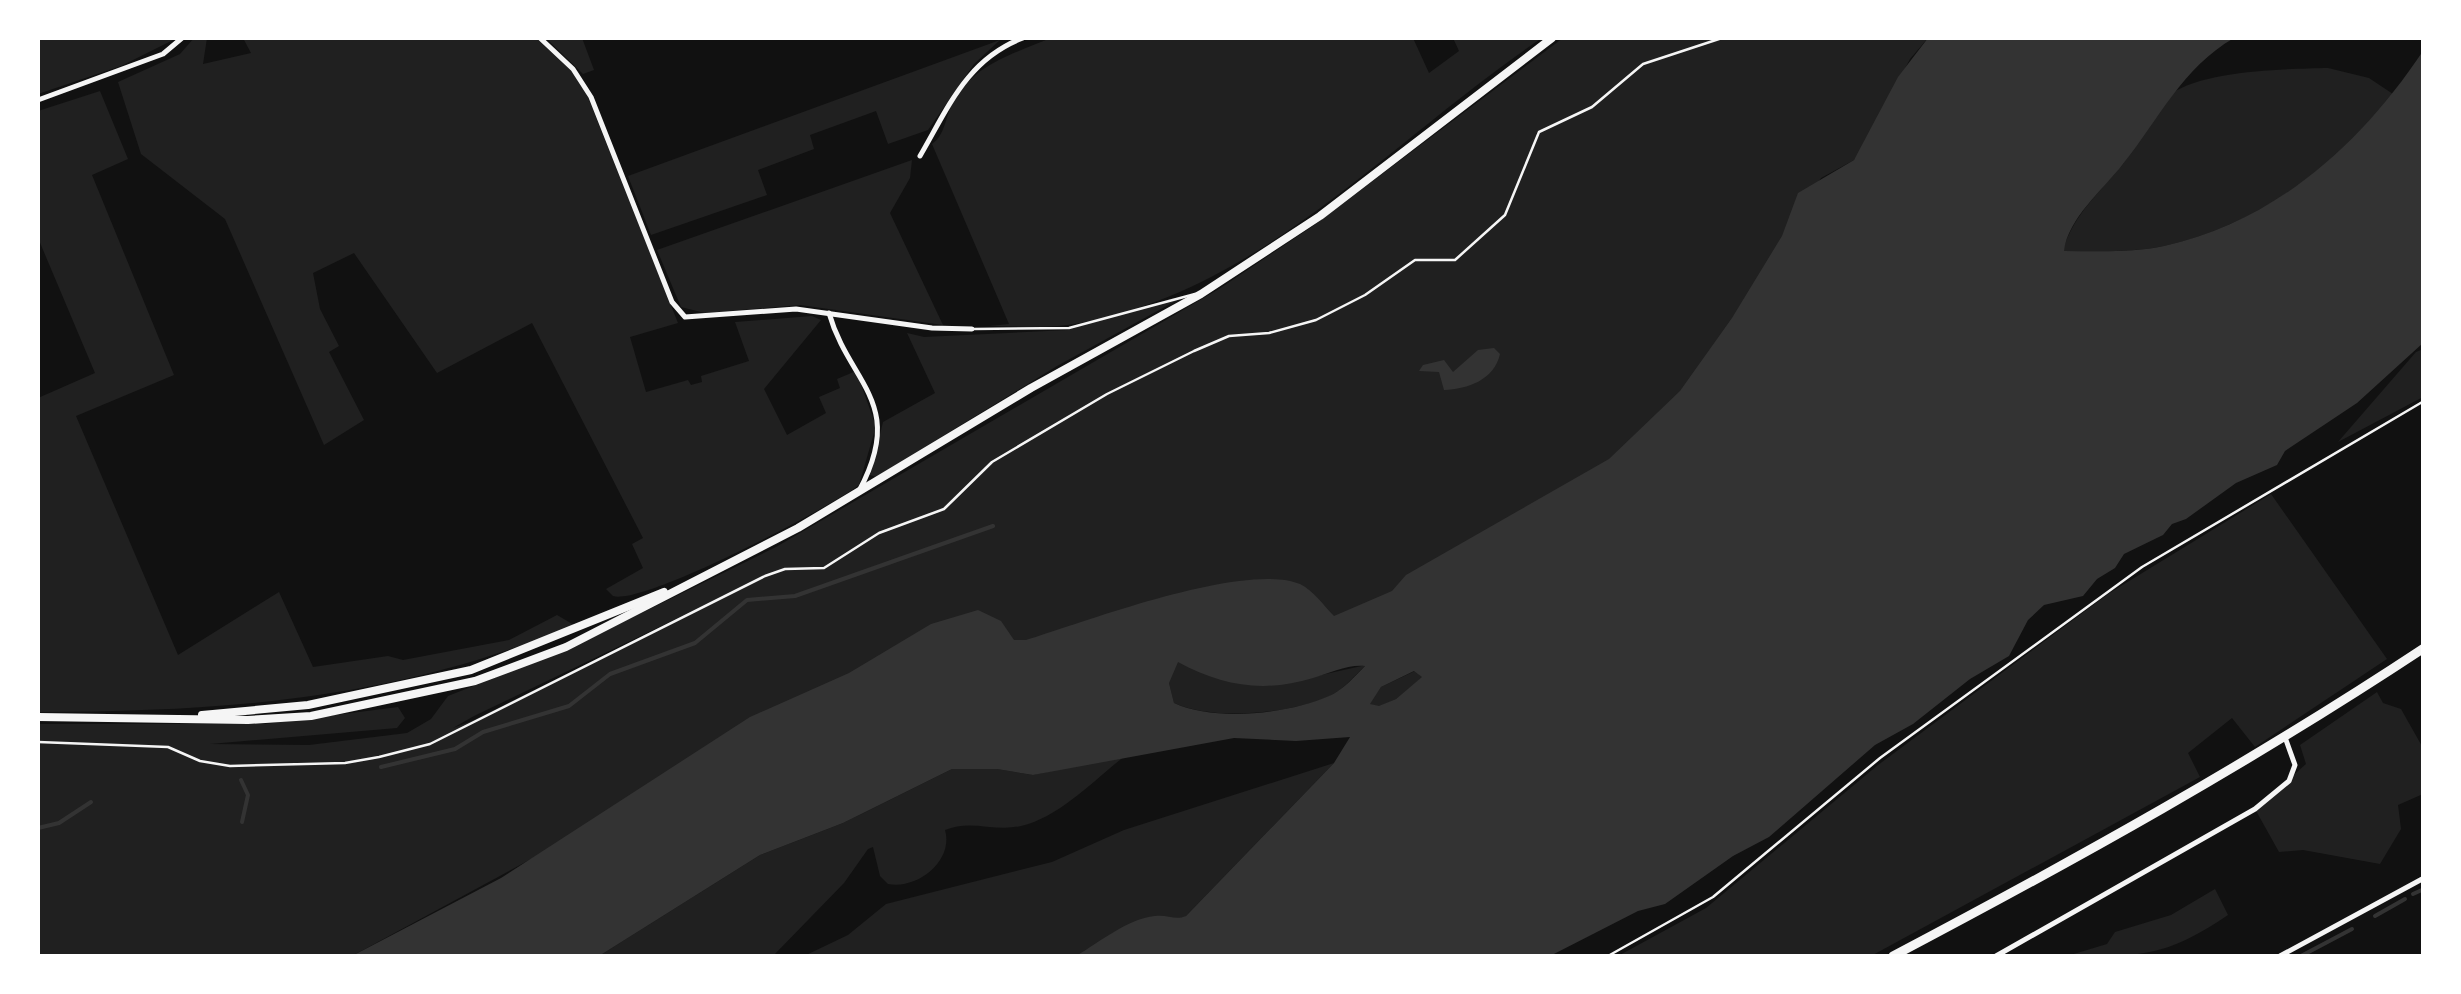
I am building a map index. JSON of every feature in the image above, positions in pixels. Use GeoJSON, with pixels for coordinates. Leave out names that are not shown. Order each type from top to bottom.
{"type":"FeatureCollection","features":[{"type":"Feature","properties":{"kind":"main road"},"geometry":{"type":"LineString","coordinates":[[38,717],[166,718],[308,705],[471,670],[696,579],[858,494],[1031,388],[1201,294],[1320,216],[1552,38]]}},
{"type":"Feature","properties":{"kind":"main road"},"geometry":{"type":"LineString","coordinates":[[1893,956],[2142,824],[2286,740],[2424,648]]}},
{"type":"Feature","properties":{"kind":"street"},"geometry":{"type":"LineString","coordinates":[[38,100],[163,54],[182,38]]}},
{"type":"Feature","properties":{"kind":"street"},"geometry":{"type":"LineString","coordinates":[[540,38],[573,69],[591,98],[680,313],[702,318],[785,309],[932,328],[972,329]]}},
{"type":"Feature","properties":{"kind":"street"},"geometry":{"type":"LineString","coordinates":[[920,156],[970,72],[989,56],[1023,38]]}},
{"type":"Feature","properties":{"kind":"street"},"geometry":{"type":"LineString","coordinates":[[829,313],[866,382],[878,424],[868,472],[858,494]]}},
{"type":"Feature","properties":{"kind":"street"},"geometry":{"type":"LineString","coordinates":[[1996,956],[2254,810],[2289,781],[2295,765],[2286,740]]}},
{"type":"Feature","properties":{"kind":"street"},"geometry":{"type":"LineString","coordinates":[[2280,956],[2424,878]]}},
{"type":"Feature","properties":{"kind":"lane"},"geometry":{"type":"LineString","coordinates":[[972,329],[1069,328],[1171,297],[1201,294]]}},
{"type":"Feature","properties":{"kind":"path"},"geometry":{"type":"LineString","coordinates":[[38,742],[168,747],[200,761],[230,766],[362,761],[430,744],[765,576],[785,569],[824,568],[879,533],[944,509],[992,462],[1107,394],[1194,351],[1230,336],[1269,333],[1316,320],[1365,295],[1415,260],[1456,260],[1505,215],[1540,132],[1592,108],[1643,64],[1722,38]]}},
{"type":"Feature","properties":{"kind":"path"},"geometry":{"type":"LineString","coordinates":[[1608,956],[1713,897],[1880,758],[2142,567],[2424,402]]}},
{"type":"Feature","properties":{"kind":"shaded area"},"geometry":{"type":"Polygon","coordinates":[[[38,38],[177,38],[121,66],[38,94],[38,38]]]}},
{"type":"Feature","properties":{"kind":"shaded area"},"geometry":{"type":"Polygon","coordinates":[[[194,38],[207,38],[203,64],[251,53],[243,38],[536,38],[574,73],[585,90],[678,323],[630,337],[646,392],[688,380],[691,385],[702,382],[701,376],[749,361],[735,322],[812,316],[821,320],[764,389],[787,435],[826,413],[819,397],[840,388],[837,379],[856,371],[876,426],[859,485],[812,514],[695,572],[631,595],[613,596],[606,589],[643,568],[632,544],[643,538],[532,323],[437,373],[354,253],[313,273],[320,309],[339,346],[329,352],[364,420],[324,445],[225,219],[141,154],[118,82],[180,54],[194,38]]]}},
{"type":"Feature","properties":{"kind":"shaded area"},"geometry":{"type":"Polygon","coordinates":[[[546,38],[582,38],[594,70],[583,74],[546,38]]]}},
{"type":"Feature","properties":{"kind":"shaded area"},"geometry":{"type":"Polygon","coordinates":[[[1051,38],[1413,38],[1429,73],[1459,51],[1453,38],[1542,38],[1325,205],[1209,278],[1147,305],[1080,323],[989,326],[1009,324],[932,144],[943,130],[953,102],[972,78],[1009,55],[1051,38]]]}},
{"type":"Feature","properties":{"kind":"shaded area"},"geometry":{"type":"Polygon","coordinates":[[[1563,38],[1928,38],[1910,59],[1854,160],[1821,178],[1658,437],[1287,672],[1276,685],[1366,665],[1330,696],[1273,711],[1209,712],[1174,703],[1169,683],[546,851],[352,956],[38,956],[38,724],[265,724],[398,707],[405,718],[397,728],[210,744],[309,745],[407,733],[431,719],[448,696],[568,649],[776,547],[1219,289],[1313,226],[1563,38]],[[709,603],[453,728],[472,721],[709,603]]]}},
{"type":"Feature","properties":{"kind":"shaded area"},"geometry":{"type":"Polygon","coordinates":[[[1928,38],[2234,38],[2200,64],[2172,95],[2123,164],[2079,216],[2064,251],[2127,251],[2205,234],[2279,198],[2343,147],[2399,85],[2423,51],[2423,343],[2357,403],[2285,451],[2277,465],[2236,483],[2186,519],[2172,524],[2163,535],[2124,554],[2115,568],[2097,579],[2083,596],[2044,605],[2028,620],[2009,656],[1970,679],[1913,724],[1875,745],[1769,837],[1733,856],[1665,904],[1638,911],[1550,956],[1076,956],[1145,918],[1186,916],[1334,763],[1350,737],[1296,741],[1234,738],[1033,775],[997,769],[952,769],[843,823],[760,855],[599,956],[352,956],[501,878],[750,717],[849,673],[931,624],[978,610],[1001,621],[1014,640],[1026,640],[1164,597],[1242,581],[1275,579],[1300,584],[1334,616],[1392,591],[1406,575],[1609,459],[1680,391],[1732,318],[1782,236],[1798,193],[1854,160],[1898,77],[1928,38]],[[1178,662],[1169,683],[1174,703],[1230,714],[1273,711],[1329,696],[1365,666],[1295,683],[1260,686],[1227,682],[1178,662]],[[1414,671],[1381,687],[1370,704],[1379,706],[1396,699],[1422,677],[1414,671]]]}},
{"type":"Feature","properties":{"kind":"shaded area"},"geometry":{"type":"Polygon","coordinates":[[[1000,40],[974,64],[928,130],[888,144],[876,111],[810,135],[814,149],[758,170],[767,195],[651,235],[628,176],[1000,40]]]}},
{"type":"Feature","properties":{"kind":"shaded area"},"geometry":{"type":"Polygon","coordinates":[[[2328,68],[2369,78],[2393,94],[2346,146],[2291,190],[2261,209],[2198,237],[2126,251],[2063,251],[2080,215],[2123,164],[2156,108],[2171,94],[2225,75],[2328,68]]]}},
{"type":"Feature","properties":{"kind":"shaded area"},"geometry":{"type":"Polygon","coordinates":[[[100,91],[128,159],[92,175],[174,375],[76,416],[178,655],[279,592],[313,667],[388,656],[403,660],[509,640],[557,615],[574,625],[442,670],[310,696],[177,709],[38,712],[38,398],[95,373],[38,238],[38,111],[100,91]]]}},
{"type":"Feature","properties":{"kind":"shaded area"},"geometry":{"type":"Polygon","coordinates":[[[912,160],[910,178],[890,213],[943,325],[800,305],[705,313],[681,307],[657,250],[912,160]]]}},
{"type":"Feature","properties":{"kind":"shaded area"},"geometry":{"type":"Polygon","coordinates":[[[1181,298],[1057,366],[876,477],[870,475],[883,422],[935,393],[907,333],[924,337],[1068,330],[1181,298]]]}},
{"type":"Feature","properties":{"kind":"shaded area"},"geometry":{"type":"Polygon","coordinates":[[[1494,348],[1500,354],[1492,370],[1462,388],[1444,390],[1439,372],[1419,371],[1423,365],[1444,360],[1453,372],[1478,350],[1494,348]]]}},
{"type":"Feature","properties":{"kind":"shaded area"},"geometry":{"type":"Polygon","coordinates":[[[2423,349],[2423,397],[2338,442],[2416,352],[2423,349]]]}},
{"type":"Feature","properties":{"kind":"shaded area"},"geometry":{"type":"Polygon","coordinates":[[[2271,494],[2387,659],[2255,747],[2232,718],[2188,753],[2200,777],[1871,956],[1618,956],[1706,908],[1878,765],[2108,594],[2271,494]]]}},
{"type":"Feature","properties":{"kind":"shaded area"},"geometry":{"type":"Polygon","coordinates":[[[1415,671],[1423,677],[1396,699],[1379,707],[1369,704],[1381,687],[1415,671]]]}},
{"type":"Feature","properties":{"kind":"shaded area"},"geometry":{"type":"Polygon","coordinates":[[[2377,692],[2383,703],[2401,709],[2423,748],[2423,794],[2398,805],[2401,829],[2380,864],[2303,850],[2279,852],[2255,809],[2306,764],[2300,745],[2377,692]]]}},
{"type":"Feature","properties":{"kind":"shaded area"},"geometry":{"type":"Polygon","coordinates":[[[1126,755],[1063,806],[1035,821],[1011,827],[964,826],[945,830],[944,852],[939,862],[921,878],[888,884],[880,876],[873,847],[868,849],[844,883],[773,956],[599,956],[760,855],[843,823],[952,769],[997,769],[1033,775],[1126,755]]]}},
{"type":"Feature","properties":{"kind":"shaded area"},"geometry":{"type":"Polygon","coordinates":[[[1334,763],[1186,916],[1133,956],[804,956],[848,935],[886,904],[1052,862],[1124,830],[1334,763]]]}},
{"type":"Feature","properties":{"kind":"shaded area"},"geometry":{"type":"Polygon","coordinates":[[[2215,889],[2228,915],[2187,939],[2134,955],[2067,956],[2107,944],[2115,932],[2171,915],[2215,889]]]}},
{"type":"Feature","properties":{"kind":"waterway"},"geometry":{"type":"LineString","coordinates":[[381,767],[455,749],[483,732],[569,706],[610,674],[695,643],[747,600],[795,596],[993,526]]}},
{"type":"Feature","properties":{"kind":"waterway"},"geometry":{"type":"LineString","coordinates":[[241,780],[248,795],[242,822]]}},
{"type":"Feature","properties":{"kind":"waterway"},"geometry":{"type":"LineString","coordinates":[[38,828],[59,823],[91,802]]}},
{"type":"Feature","properties":{"kind":"waterway"},"geometry":{"type":"LineString","coordinates":[[2413,894],[2424,889]]}},
{"type":"Feature","properties":{"kind":"waterway"},"geometry":{"type":"LineString","coordinates":[[2375,916],[2405,899]]}},
{"type":"Feature","properties":{"kind":"waterway"},"geometry":{"type":"LineString","coordinates":[[2301,956],[2352,929]]}}]}
